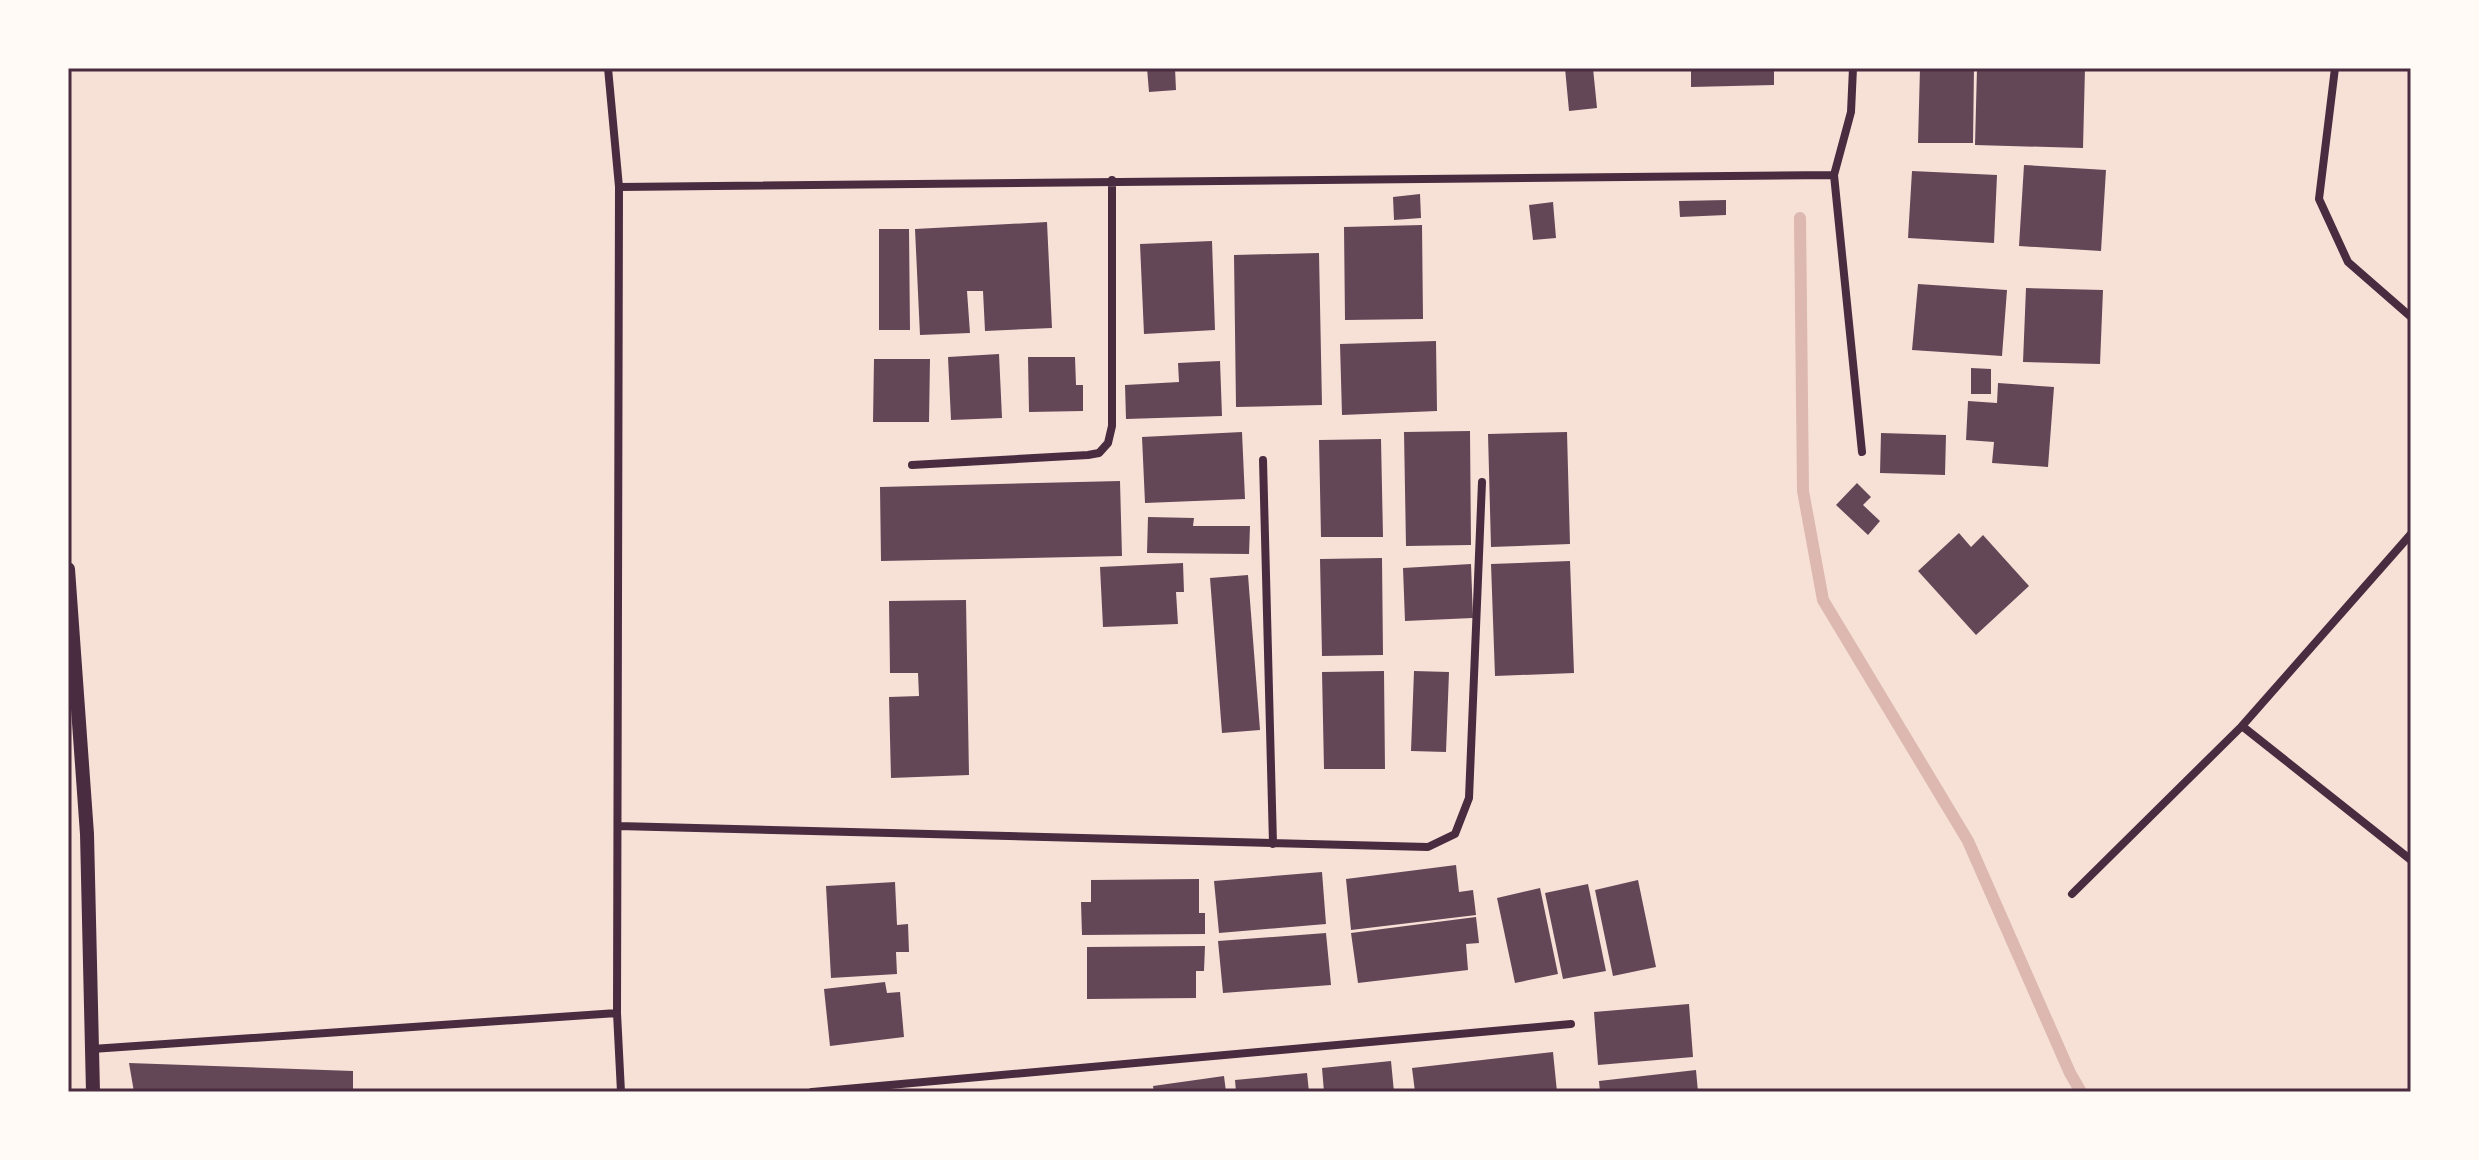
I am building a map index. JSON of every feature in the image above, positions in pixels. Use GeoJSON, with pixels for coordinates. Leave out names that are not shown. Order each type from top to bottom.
{"type":"FeatureCollection","features":[{"type":"Feature","properties":{"kind":"street"},"geometry":{"type":"LineString","coordinates":[[608,68],[619,187],[617,1013],[621,1092]]}},
{"type":"Feature","properties":{"kind":"street"},"geometry":{"type":"LineString","coordinates":[[1853,68],[1851,112],[1834,175],[1862,452]]}},
{"type":"Feature","properties":{"kind":"street"},"geometry":{"type":"LineString","coordinates":[[2335,68],[2319,199],[2348,262],[2411,317]]}},
{"type":"Feature","properties":{"kind":"street"},"geometry":{"type":"LineString","coordinates":[[619,187],[1834,175]]}},
{"type":"Feature","properties":{"kind":"street"},"geometry":{"type":"LineString","coordinates":[[912,465],[1088,455],[1099,453],[1108,443],[1112,426],[1112,180]]}},
{"type":"Feature","properties":{"kind":"street"},"geometry":{"type":"LineString","coordinates":[[1263,460],[1273,844]]}},
{"type":"Feature","properties":{"kind":"street"},"geometry":{"type":"LineString","coordinates":[[618,826],[1428,847],[1455,834],[1469,798],[1482,482]]}},
{"type":"Feature","properties":{"kind":"street"},"geometry":{"type":"LineString","coordinates":[[2072,894],[2242,726],[2411,534]]}},
{"type":"Feature","properties":{"kind":"street"},"geometry":{"type":"LineString","coordinates":[[68,569],[72,670],[87,834],[93,1092]]}},
{"type":"Feature","properties":{"kind":"street"},"geometry":{"type":"LineString","coordinates":[[2242,726],[2411,860]]}},
{"type":"Feature","properties":{"kind":"street"},"geometry":{"type":"LineString","coordinates":[[92,1049],[617,1013]]}},
{"type":"Feature","properties":{"kind":"street"},"geometry":{"type":"LineString","coordinates":[[812,1092],[1571,1024]]}},
{"type":"Feature","properties":{"kind":"building"},"geometry":{"type":"Polygon","coordinates":[[[1147,68],[1175,68],[1176,90],[1149,92],[1147,68]]]}},
{"type":"Feature","properties":{"kind":"building"},"geometry":{"type":"Polygon","coordinates":[[[1565,68],[1593,68],[1597,108],[1569,111],[1565,68]]]}},
{"type":"Feature","properties":{"kind":"building"},"geometry":{"type":"Polygon","coordinates":[[[1691,68],[1774,68],[1774,85],[1691,87],[1691,68]]]}},
{"type":"Feature","properties":{"kind":"building"},"geometry":{"type":"Polygon","coordinates":[[[1920,68],[1974,68],[1973,143],[1918,143],[1920,68]]]}},
{"type":"Feature","properties":{"kind":"building"},"geometry":{"type":"Polygon","coordinates":[[[1977,68],[2085,68],[2083,148],[1975,145],[1977,68]]]}},
{"type":"Feature","properties":{"kind":"building"},"geometry":{"type":"Polygon","coordinates":[[[2024,165],[2106,170],[2101,251],[2019,246],[2024,165]]]}},
{"type":"Feature","properties":{"kind":"building"},"geometry":{"type":"Polygon","coordinates":[[[1912,171],[1997,175],[1994,243],[1908,238],[1912,171]]]}},
{"type":"Feature","properties":{"kind":"building"},"geometry":{"type":"Polygon","coordinates":[[[1420,194],[1421,218],[1394,220],[1393,197],[1420,194]]]}},
{"type":"Feature","properties":{"kind":"building"},"geometry":{"type":"Polygon","coordinates":[[[1726,200],[1726,215],[1680,217],[1679,201],[1726,200]]]}},
{"type":"Feature","properties":{"kind":"building"},"geometry":{"type":"Polygon","coordinates":[[[1553,202],[1556,238],[1533,240],[1529,205],[1553,202]]]}},
{"type":"Feature","properties":{"kind":"building"},"geometry":{"type":"Polygon","coordinates":[[[1047,222],[1052,328],[985,331],[983,291],[967,291],[970,333],[920,335],[915,229],[1047,222]]]}},
{"type":"Feature","properties":{"kind":"building"},"geometry":{"type":"Polygon","coordinates":[[[1422,225],[1423,319],[1345,320],[1344,227],[1422,225]]]}},
{"type":"Feature","properties":{"kind":"building"},"geometry":{"type":"Polygon","coordinates":[[[879,229],[909,229],[910,330],[879,330],[879,229]]]}},
{"type":"Feature","properties":{"kind":"building"},"geometry":{"type":"Polygon","coordinates":[[[1212,241],[1215,330],[1144,334],[1140,244],[1212,241]]]}},
{"type":"Feature","properties":{"kind":"building"},"geometry":{"type":"Polygon","coordinates":[[[1319,253],[1322,405],[1236,407],[1234,255],[1319,253]]]}},
{"type":"Feature","properties":{"kind":"building"},"geometry":{"type":"Polygon","coordinates":[[[1918,284],[2007,290],[2002,356],[1912,350],[1918,284]]]}},
{"type":"Feature","properties":{"kind":"building"},"geometry":{"type":"Polygon","coordinates":[[[2026,288],[2103,290],[2100,364],[2023,362],[2026,288]]]}},
{"type":"Feature","properties":{"kind":"building"},"geometry":{"type":"Polygon","coordinates":[[[1436,341],[1437,411],[1342,415],[1340,344],[1436,341]]]}},
{"type":"Feature","properties":{"kind":"building"},"geometry":{"type":"Polygon","coordinates":[[[999,354],[1002,418],[951,420],[948,357],[999,354]]]}},
{"type":"Feature","properties":{"kind":"building"},"geometry":{"type":"Polygon","coordinates":[[[1028,357],[1075,357],[1076,385],[1083,385],[1083,411],[1029,412],[1028,357]]]}},
{"type":"Feature","properties":{"kind":"building"},"geometry":{"type":"Polygon","coordinates":[[[874,359],[930,359],[929,422],[873,422],[874,359]]]}},
{"type":"Feature","properties":{"kind":"building"},"geometry":{"type":"Polygon","coordinates":[[[1220,361],[1222,416],[1126,419],[1125,385],[1179,382],[1178,363],[1220,361]]]}},
{"type":"Feature","properties":{"kind":"building"},"geometry":{"type":"Polygon","coordinates":[[[1971,368],[1991,369],[1991,394],[1971,394],[1971,368]]]}},
{"type":"Feature","properties":{"kind":"building"},"geometry":{"type":"Polygon","coordinates":[[[1998,383],[2054,387],[2048,467],[1992,463],[1994,442],[1966,440],[1968,401],[1997,403],[1998,383]]]}},
{"type":"Feature","properties":{"kind":"building"},"geometry":{"type":"Polygon","coordinates":[[[1470,431],[1471,545],[1406,546],[1404,432],[1470,431]]]}},
{"type":"Feature","properties":{"kind":"building"},"geometry":{"type":"Polygon","coordinates":[[[1242,432],[1245,499],[1145,503],[1142,437],[1242,432]]]}},
{"type":"Feature","properties":{"kind":"building"},"geometry":{"type":"Polygon","coordinates":[[[1567,432],[1570,544],[1491,547],[1488,434],[1567,432]]]}},
{"type":"Feature","properties":{"kind":"building"},"geometry":{"type":"Polygon","coordinates":[[[1881,433],[1946,435],[1945,475],[1880,473],[1881,433]]]}},
{"type":"Feature","properties":{"kind":"building"},"geometry":{"type":"Polygon","coordinates":[[[1381,439],[1383,537],[1321,537],[1319,440],[1381,439]]]}},
{"type":"Feature","properties":{"kind":"building"},"geometry":{"type":"Polygon","coordinates":[[[1120,481],[1122,556],[881,561],[880,487],[1120,481]]]}},
{"type":"Feature","properties":{"kind":"building"},"geometry":{"type":"Polygon","coordinates":[[[1857,483],[1871,497],[1863,505],[1880,521],[1868,535],[1836,505],[1857,483]]]}},
{"type":"Feature","properties":{"kind":"building"},"geometry":{"type":"Polygon","coordinates":[[[1148,517],[1194,518],[1193,526],[1250,526],[1249,554],[1147,553],[1148,517]]]}},
{"type":"Feature","properties":{"kind":"building"},"geometry":{"type":"Polygon","coordinates":[[[1959,533],[1971,547],[1983,535],[2029,586],[1976,635],[1918,571],[1959,533]]]}},
{"type":"Feature","properties":{"kind":"building"},"geometry":{"type":"Polygon","coordinates":[[[1382,558],[1383,655],[1322,656],[1320,559],[1382,558]]]}},
{"type":"Feature","properties":{"kind":"building"},"geometry":{"type":"Polygon","coordinates":[[[1570,561],[1574,673],[1495,676],[1491,564],[1570,561]]]}},
{"type":"Feature","properties":{"kind":"building"},"geometry":{"type":"Polygon","coordinates":[[[1183,563],[1184,592],[1176,592],[1178,624],[1103,627],[1100,567],[1183,563]]]}},
{"type":"Feature","properties":{"kind":"building"},"geometry":{"type":"Polygon","coordinates":[[[1471,564],[1473,618],[1405,621],[1403,568],[1471,564]]]}},
{"type":"Feature","properties":{"kind":"building"},"geometry":{"type":"Polygon","coordinates":[[[1248,575],[1260,730],[1222,733],[1210,578],[1248,575]]]}},
{"type":"Feature","properties":{"kind":"building"},"geometry":{"type":"Polygon","coordinates":[[[966,600],[969,775],[891,778],[889,697],[919,696],[918,673],[890,673],[889,601],[966,600]]]}},
{"type":"Feature","properties":{"kind":"building"},"geometry":{"type":"Polygon","coordinates":[[[1384,671],[1385,769],[1324,769],[1322,672],[1384,671]]]}},
{"type":"Feature","properties":{"kind":"building"},"geometry":{"type":"Polygon","coordinates":[[[1414,671],[1449,672],[1446,752],[1411,751],[1414,671]]]}},
{"type":"Feature","properties":{"kind":"building"},"geometry":{"type":"Polygon","coordinates":[[[1456,865],[1459,892],[1473,890],[1476,915],[1351,930],[1346,879],[1456,865]]]}},
{"type":"Feature","properties":{"kind":"building"},"geometry":{"type":"Polygon","coordinates":[[[1322,872],[1326,924],[1219,933],[1214,881],[1322,872]]]}},
{"type":"Feature","properties":{"kind":"building"},"geometry":{"type":"Polygon","coordinates":[[[1199,879],[1199,913],[1205,913],[1205,934],[1082,935],[1081,902],[1091,902],[1091,880],[1199,879]]]}},
{"type":"Feature","properties":{"kind":"building"},"geometry":{"type":"Polygon","coordinates":[[[1638,880],[1656,967],[1613,976],[1595,890],[1638,880]]]}},
{"type":"Feature","properties":{"kind":"building"},"geometry":{"type":"Polygon","coordinates":[[[895,882],[897,925],[908,924],[909,952],[896,952],[897,974],[831,978],[826,886],[895,882]]]}},
{"type":"Feature","properties":{"kind":"building"},"geometry":{"type":"Polygon","coordinates":[[[1588,884],[1606,971],[1563,979],[1545,893],[1588,884]]]}},
{"type":"Feature","properties":{"kind":"building"},"geometry":{"type":"Polygon","coordinates":[[[1540,888],[1558,974],[1515,983],[1497,898],[1540,888]]]}},
{"type":"Feature","properties":{"kind":"building"},"geometry":{"type":"Polygon","coordinates":[[[1476,917],[1479,943],[1466,944],[1468,970],[1358,983],[1351,933],[1476,917]]]}},
{"type":"Feature","properties":{"kind":"building"},"geometry":{"type":"Polygon","coordinates":[[[1326,933],[1331,985],[1223,993],[1218,941],[1326,933]]]}},
{"type":"Feature","properties":{"kind":"building"},"geometry":{"type":"Polygon","coordinates":[[[1205,946],[1204,971],[1196,971],[1196,998],[1087,999],[1087,947],[1205,946]]]}},
{"type":"Feature","properties":{"kind":"building"},"geometry":{"type":"Polygon","coordinates":[[[885,982],[887,993],[900,992],[904,1037],[830,1046],[824,989],[885,982]]]}},
{"type":"Feature","properties":{"kind":"building"},"geometry":{"type":"Polygon","coordinates":[[[1689,1004],[1693,1057],[1598,1065],[1594,1012],[1689,1004]]]}},
{"type":"Feature","properties":{"kind":"building"},"geometry":{"type":"Polygon","coordinates":[[[1553,1052],[1557,1092],[1415,1092],[1412,1068],[1553,1052]]]}},
{"type":"Feature","properties":{"kind":"building"},"geometry":{"type":"Polygon","coordinates":[[[1391,1061],[1394,1092],[1324,1092],[1322,1068],[1391,1061]]]}},
{"type":"Feature","properties":{"kind":"building"},"geometry":{"type":"Polygon","coordinates":[[[129,1063],[353,1071],[353,1092],[134,1092],[129,1063]]]}},
{"type":"Feature","properties":{"kind":"building"},"geometry":{"type":"Polygon","coordinates":[[[1696,1070],[1698,1092],[1600,1092],[1599,1081],[1696,1070]]]}},
{"type":"Feature","properties":{"kind":"building"},"geometry":{"type":"Polygon","coordinates":[[[1307,1073],[1309,1092],[1236,1092],[1235,1080],[1307,1073]]]}},
{"type":"Feature","properties":{"kind":"building"},"geometry":{"type":"Polygon","coordinates":[[[1224,1076],[1226,1092],[1154,1092],[1153,1086],[1224,1076]]]}},
{"type":"Feature","properties":{"kind":"waterway"},"geometry":{"type":"LineString","coordinates":[[1800,218],[1803,491],[1823,600],[1968,841],[2081,1092]]}}]}
